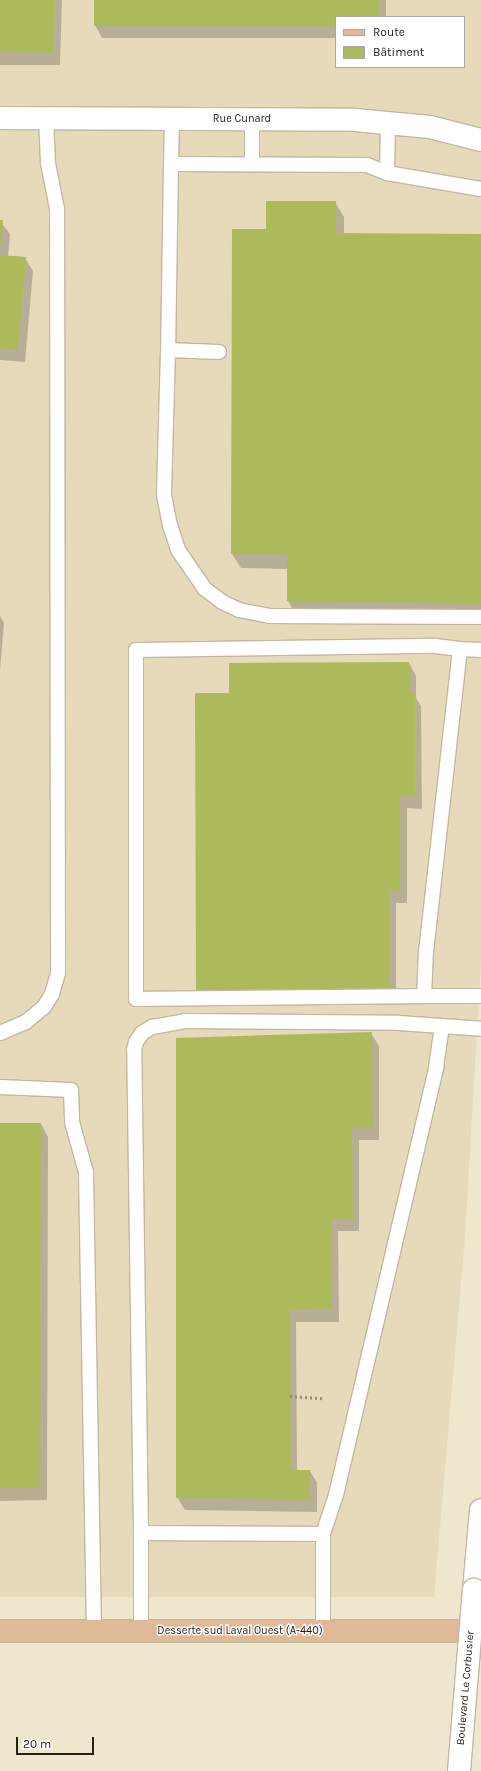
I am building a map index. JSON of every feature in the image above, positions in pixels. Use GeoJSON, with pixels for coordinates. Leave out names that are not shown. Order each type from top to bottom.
{"type":"FeatureCollection","features":[{"type":"Feature","properties":{"kind":"main road","name":"Desserte sud Laval Ouest (A-440)"},"geometry":{"type":"LineString","coordinates":[[0,1631],[481,1631]]}},
{"type":"Feature","properties":{"kind":"street","name":"Rue Cunard"},"geometry":{"type":"LineString","coordinates":[[0,118],[252,119],[388,122],[430,127],[481,140]]}},
{"type":"Feature","properties":{"kind":"street","name":"Boulevard Le Corbusier"},"geometry":{"type":"LineString","coordinates":[[459,1771],[481,1510]]}},
{"type":"Feature","properties":{"kind":"lane"},"geometry":{"type":"LineString","coordinates":[[0,1034],[26,1022],[44,1007],[52,994],[58,973],[57,209],[48,163],[46,118]]}},
{"type":"Feature","properties":{"kind":"lane"},"geometry":{"type":"LineString","coordinates":[[172,119],[168,350],[163,483],[165,502],[178,550],[205,589],[222,602],[239,610],[269,616],[481,616]]}},
{"type":"Feature","properties":{"kind":"lane"},"geometry":{"type":"LineString","coordinates":[[252,119],[252,164]]}},
{"type":"Feature","properties":{"kind":"lane"},"geometry":{"type":"LineString","coordinates":[[387,172],[388,122]]}},
{"type":"Feature","properties":{"kind":"lane"},"geometry":{"type":"LineString","coordinates":[[171,164],[367,165],[387,172],[481,189]]}},
{"type":"Feature","properties":{"kind":"lane"},"geometry":{"type":"LineString","coordinates":[[168,350],[219,352]]}},
{"type":"Feature","properties":{"kind":"lane"},"geometry":{"type":"LineString","coordinates":[[481,650],[435,646],[136,650],[136,999],[481,996]]}},
{"type":"Feature","properties":{"kind":"lane"},"geometry":{"type":"LineString","coordinates":[[424,996],[427,943],[460,649]]}},
{"type":"Feature","properties":{"kind":"lane"},"geometry":{"type":"LineString","coordinates":[[141,1631],[134,1050],[136,1042],[142,1033],[152,1027],[185,1021],[399,1023],[481,1029]]}},
{"type":"Feature","properties":{"kind":"lane"},"geometry":{"type":"LineString","coordinates":[[323,1631],[323,1534],[336,1496],[436,1067],[442,1026]]}},
{"type":"Feature","properties":{"kind":"lane"},"geometry":{"type":"LineString","coordinates":[[0,1087],[71,1090],[72,1122],[86,1172],[94,1630]]}},
{"type":"Feature","properties":{"kind":"lane"},"geometry":{"type":"LineString","coordinates":[[141,1533],[323,1534]]}},
{"type":"Feature","properties":{"kind":"path"},"geometry":{"type":"LineString","coordinates":[[290,1396],[322,1398]]}},
{"type":"Feature","properties":{"kind":"shaded area"},"geometry":{"type":"Polygon","coordinates":[[[0,0],[481,0],[481,962],[465,1237],[434,1597],[0,1597],[0,0]]]}},
{"type":"Feature","properties":{"kind":"building"},"geometry":{"type":"Polygon","coordinates":[[[0,0],[55,0],[53,53],[0,52],[0,0]]]}},
{"type":"Feature","properties":{"kind":"building"},"geometry":{"type":"Polygon","coordinates":[[[94,0],[379,0],[379,16],[335,16],[335,26],[94,26],[94,0]]]}},
{"type":"Feature","properties":{"kind":"building"},"geometry":{"type":"Polygon","coordinates":[[[266,201],[336,201],[336,233],[481,234],[481,603],[287,601],[287,554],[231,554],[232,229],[266,229],[266,201]]]}},
{"type":"Feature","properties":{"kind":"building"},"geometry":{"type":"Polygon","coordinates":[[[0,220],[3,220],[1,243],[0,243],[0,220]]]}},
{"type":"Feature","properties":{"kind":"building"},"geometry":{"type":"Polygon","coordinates":[[[0,255],[26,257],[18,350],[0,349],[0,255]]]}},
{"type":"Feature","properties":{"kind":"building"},"geometry":{"type":"Polygon","coordinates":[[[409,662],[410,693],[415,693],[415,796],[400,796],[400,891],[389,890],[389,990],[196,991],[195,693],[229,693],[229,663],[409,662]]]}},
{"type":"Feature","properties":{"kind":"building"},"geometry":{"type":"Polygon","coordinates":[[[372,1032],[373,1128],[352,1128],[353,1219],[331,1219],[332,1309],[290,1310],[291,1470],[310,1470],[310,1499],[176,1498],[176,1038],[372,1032]]]}},
{"type":"Feature","properties":{"kind":"building"},"geometry":{"type":"Polygon","coordinates":[[[0,1123],[41,1123],[40,1488],[0,1488],[0,1123]]]}}]}
